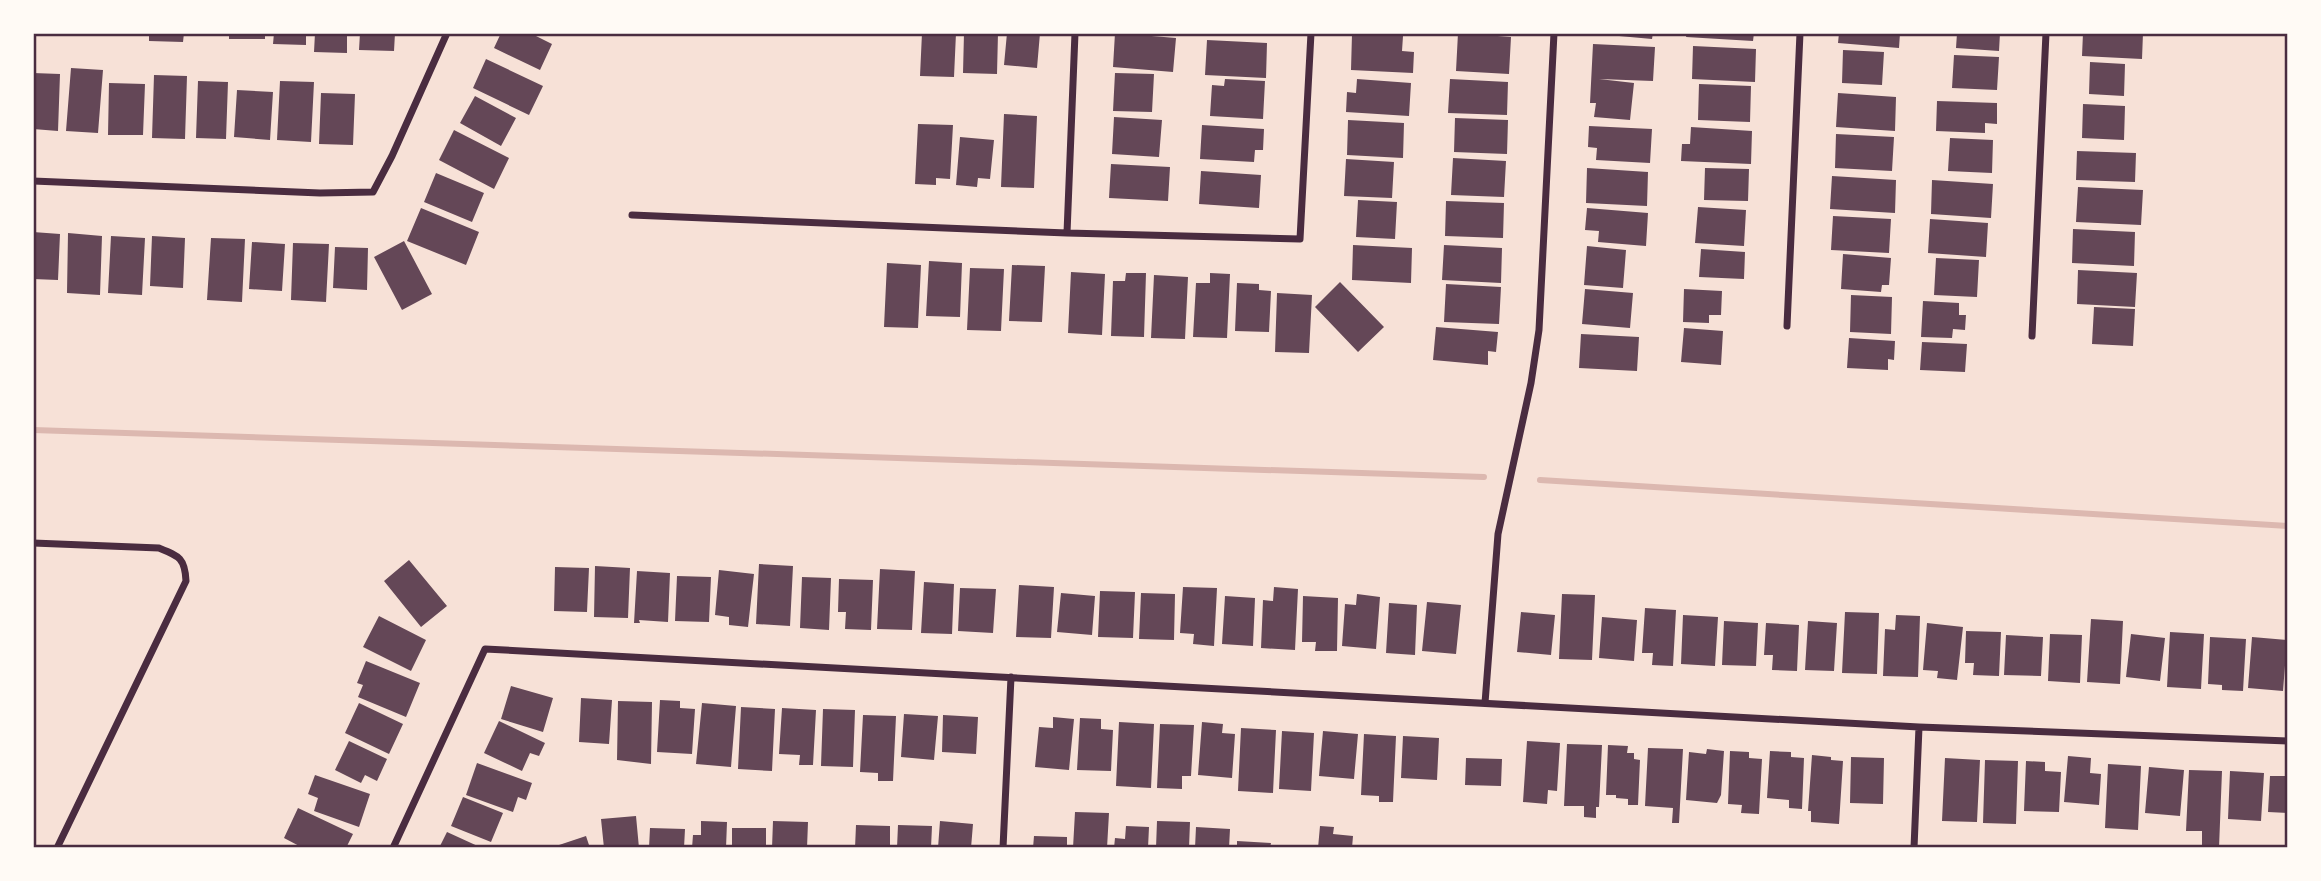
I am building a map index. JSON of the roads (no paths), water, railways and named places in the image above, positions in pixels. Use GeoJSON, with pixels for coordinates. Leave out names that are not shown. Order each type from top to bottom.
{"type":"FeatureCollection","features":[{"type":"Feature","properties":{"kind":"street"},"geometry":{"type":"LineString","coordinates":[[33,181],[320,193],[373,192],[447,33]]}},
{"type":"Feature","properties":{"kind":"street"},"geometry":{"type":"LineString","coordinates":[[1068,233],[1075,33]]}},
{"type":"Feature","properties":{"kind":"street"},"geometry":{"type":"LineString","coordinates":[[632,215],[1068,233],[1300,239],[1311,33]]}},
{"type":"Feature","properties":{"kind":"street"},"geometry":{"type":"LineString","coordinates":[[1485,703],[1498,534],[1531,383],[1539,330],[1554,33]]}},
{"type":"Feature","properties":{"kind":"street"},"geometry":{"type":"LineString","coordinates":[[1787,326],[1800,33]]}},
{"type":"Feature","properties":{"kind":"street"},"geometry":{"type":"LineString","coordinates":[[2032,335],[2046,33]]}},
{"type":"Feature","properties":{"kind":"street"},"geometry":{"type":"LineString","coordinates":[[33,543],[159,548],[177,555],[185,565],[186,581],[57,848]]}},
{"type":"Feature","properties":{"kind":"street"},"geometry":{"type":"LineString","coordinates":[[393,848],[485,649],[1919,727],[2288,741]]}},
{"type":"Feature","properties":{"kind":"street"},"geometry":{"type":"LineString","coordinates":[[1003,848],[1011,677]]}},
{"type":"Feature","properties":{"kind":"street"},"geometry":{"type":"LineString","coordinates":[[1914,848],[1919,727]]}},
{"type":"Feature","properties":{"kind":"waterway"},"geometry":{"type":"LineString","coordinates":[[33,430],[1484,477]]}},
{"type":"Feature","properties":{"kind":"waterway"},"geometry":{"type":"LineString","coordinates":[[1540,480],[2288,526]]}}]}
